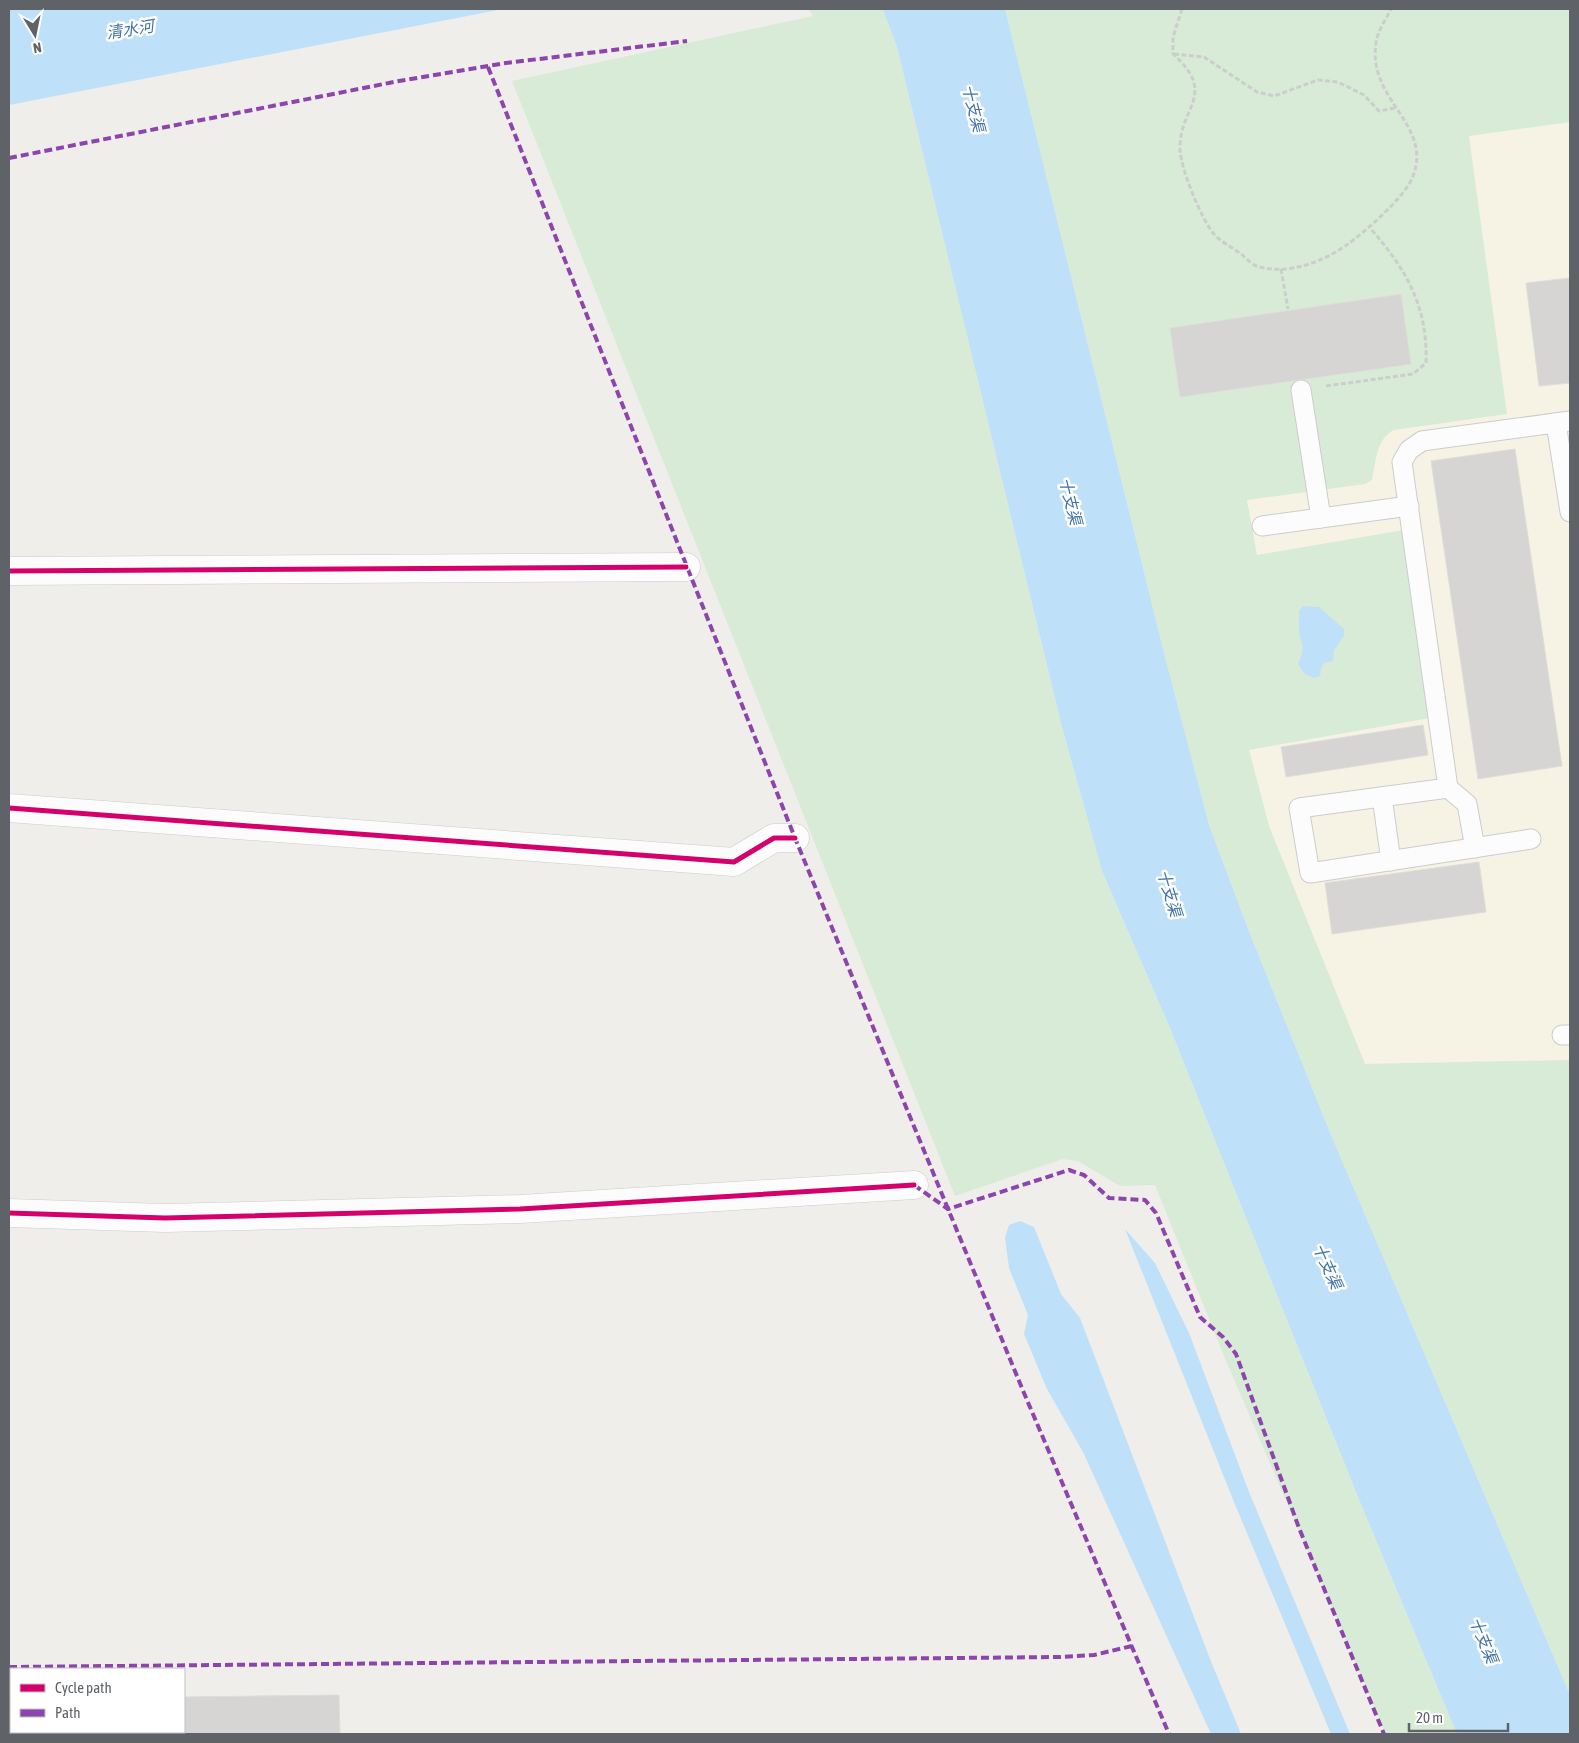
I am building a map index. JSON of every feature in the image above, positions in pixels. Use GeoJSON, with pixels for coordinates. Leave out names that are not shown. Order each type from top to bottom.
{"type":"FeatureCollection","features":[{"type":"Feature","properties":{"kind":"street"},"geometry":{"type":"LineString","coordinates":[[9,571],[686,567]]}},
{"type":"Feature","properties":{"kind":"street"},"geometry":{"type":"LineString","coordinates":[[9,808],[734,862],[774,838],[795,838]]}},
{"type":"Feature","properties":{"kind":"street"},"geometry":{"type":"LineString","coordinates":[[9,1213],[165,1218],[520,1209],[914,1185]]}},
{"type":"Feature","properties":{"kind":"lane"},"geometry":{"type":"LineString","coordinates":[[1301,390],[1321,518]]}},
{"type":"Feature","properties":{"kind":"lane"},"geometry":{"type":"LineString","coordinates":[[1475,848],[1467,804],[1448,788],[1402,462],[1410,450],[1422,441],[1563,422],[1570,512]]}},
{"type":"Feature","properties":{"kind":"lane"},"geometry":{"type":"LineString","coordinates":[[1262,526],[1409,506]]}},
{"type":"Feature","properties":{"kind":"lane"},"geometry":{"type":"LineString","coordinates":[[1448,788],[1299,808],[1310,873],[1531,839]]}},
{"type":"Feature","properties":{"kind":"lane"},"geometry":{"type":"LineString","coordinates":[[1382,797],[1391,861]]}},
{"type":"Feature","properties":{"kind":"path"},"geometry":{"type":"LineString","coordinates":[[1182,9],[1173,37],[1173,54],[1183,63],[1194,81],[1196,96],[1183,132],[1180,150],[1193,196],[1214,233],[1258,267],[1281,268],[1312,264],[1346,245],[1370,227],[1390,207],[1413,176],[1417,148],[1410,128],[1381,86],[1374,64],[1376,41],[1391,9]]}},
{"type":"Feature","properties":{"kind":"path"},"geometry":{"type":"LineString","coordinates":[[1173,54],[1204,57],[1257,92],[1274,96],[1318,80],[1338,82],[1364,95],[1379,110],[1395,108]]}},
{"type":"Feature","properties":{"kind":"path"},"geometry":{"type":"LineString","coordinates":[[1301,390],[1413,374],[1426,363],[1427,345],[1422,313],[1409,279],[1392,253],[1370,227]]}},
{"type":"Feature","properties":{"kind":"path"},"geometry":{"type":"LineString","coordinates":[[1281,268],[1288,309]]}},
{"type":"Feature","properties":{"kind":"shaded area"},"geometry":{"type":"Polygon","coordinates":[[[1088,9],[1570,9],[1570,1060],[1365,1064],[1269,826],[1204,581],[1088,9]]]}},
{"type":"Feature","properties":{"kind":"green space"},"geometry":{"type":"Polygon","coordinates":[[[808,9],[884,10],[897,47],[1062,727],[1102,871],[1170,1028],[1358,1497],[1457,1734],[1386,1734],[1224,1356],[1155,1185],[1120,1186],[1078,1161],[1063,1159],[955,1196],[512,81],[813,16],[808,9]]]}},
{"type":"Feature","properties":{"kind":"green space"},"geometry":{"type":"Polygon","coordinates":[[[1005,9],[1570,9],[1570,122],[1469,136],[1507,414],[1394,430],[1388,434],[1380,445],[1372,480],[1365,484],[1247,500],[1257,555],[1404,530],[1430,718],[1249,750],[1269,826],[1365,1064],[1570,1060],[1570,1695],[1331,1135],[1250,934],[1209,825],[1164,653],[1005,9]]]}},
{"type":"Feature","properties":{"kind":"water","name":"清水河"},"geometry":{"type":"Polygon","coordinates":[[[9,9],[503,9],[9,105],[9,9]]]}},
{"type":"Feature","properties":{"kind":"water","name":"十支渠"},"geometry":{"type":"Polygon","coordinates":[[[883,9],[1005,9],[1164,653],[1209,825],[1250,934],[1331,1135],[1570,1695],[1570,1734],[1457,1734],[1358,1497],[1170,1028],[1102,871],[1062,727],[897,47],[883,9]]]}},
{"type":"Feature","properties":{"kind":"water"},"geometry":{"type":"Polygon","coordinates":[[[1303,606],[1319,607],[1344,629],[1344,636],[1334,650],[1333,661],[1324,663],[1320,676],[1314,678],[1305,674],[1298,664],[1303,649],[1299,626],[1299,611],[1303,606]]]}},
{"type":"Feature","properties":{"kind":"water"},"geometry":{"type":"Polygon","coordinates":[[[1020,1221],[1034,1227],[1061,1294],[1080,1318],[1210,1659],[1241,1734],[1211,1734],[1083,1452],[1047,1389],[1024,1334],[1028,1315],[1009,1268],[1005,1238],[1009,1225],[1020,1221]]]}},
{"type":"Feature","properties":{"kind":"water"},"geometry":{"type":"Polygon","coordinates":[[[1125,1229],[1155,1263],[1189,1333],[1249,1492],[1350,1734],[1331,1734],[1234,1502],[1125,1229]]]}},
{"type":"Feature","properties":{"kind":"building"},"geometry":{"type":"Polygon","coordinates":[[[1570,278],[1570,383],[1539,386],[1526,283],[1570,278]]]}},
{"type":"Feature","properties":{"kind":"building"},"geometry":{"type":"Polygon","coordinates":[[[1401,294],[1411,364],[1180,397],[1170,328],[1401,294]]]}},
{"type":"Feature","properties":{"kind":"building"},"geometry":{"type":"Polygon","coordinates":[[[1515,449],[1562,766],[1478,779],[1431,461],[1515,449]]]}},
{"type":"Feature","properties":{"kind":"building"},"geometry":{"type":"Polygon","coordinates":[[[1423,725],[1428,755],[1286,777],[1281,747],[1423,725]]]}},
{"type":"Feature","properties":{"kind":"building"},"geometry":{"type":"Polygon","coordinates":[[[1479,862],[1486,912],[1332,934],[1325,883],[1479,862]]]}},
{"type":"Feature","properties":{"kind":"building"},"geometry":{"type":"Polygon","coordinates":[[[339,1695],[340,1734],[9,1734],[9,1698],[10,1733],[185,1733],[185,1697],[339,1695]]]}},
{"type":"Feature","properties":{"kind":"marked path"},"geometry":{"type":"LineString","coordinates":[[9,158],[399,81],[506,63],[687,41]]}},
{"type":"Feature","properties":{"kind":"marked path"},"geometry":{"type":"LineString","coordinates":[[488,67],[795,838],[1024,1393],[1169,1734]]}},
{"type":"Feature","properties":{"kind":"marked path"},"geometry":{"type":"LineString","coordinates":[[914,1185],[948,1209],[1069,1170],[1084,1175],[1109,1198],[1145,1200],[1156,1213],[1200,1317],[1223,1337],[1236,1354],[1299,1528],[1384,1734]]}},
{"type":"Feature","properties":{"kind":"marked path"},"geometry":{"type":"LineString","coordinates":[[9,1667],[1060,1657],[1094,1655],[1132,1646]]}},
{"type":"Feature","properties":{"kind":"cycle path"},"geometry":{"type":"LineString","coordinates":[[9,571],[686,567]]}},
{"type":"Feature","properties":{"kind":"cycle path"},"geometry":{"type":"LineString","coordinates":[[9,808],[734,862],[774,838],[795,838]]}},
{"type":"Feature","properties":{"kind":"cycle path"},"geometry":{"type":"LineString","coordinates":[[9,1213],[165,1218],[520,1209],[914,1185]]}}]}
